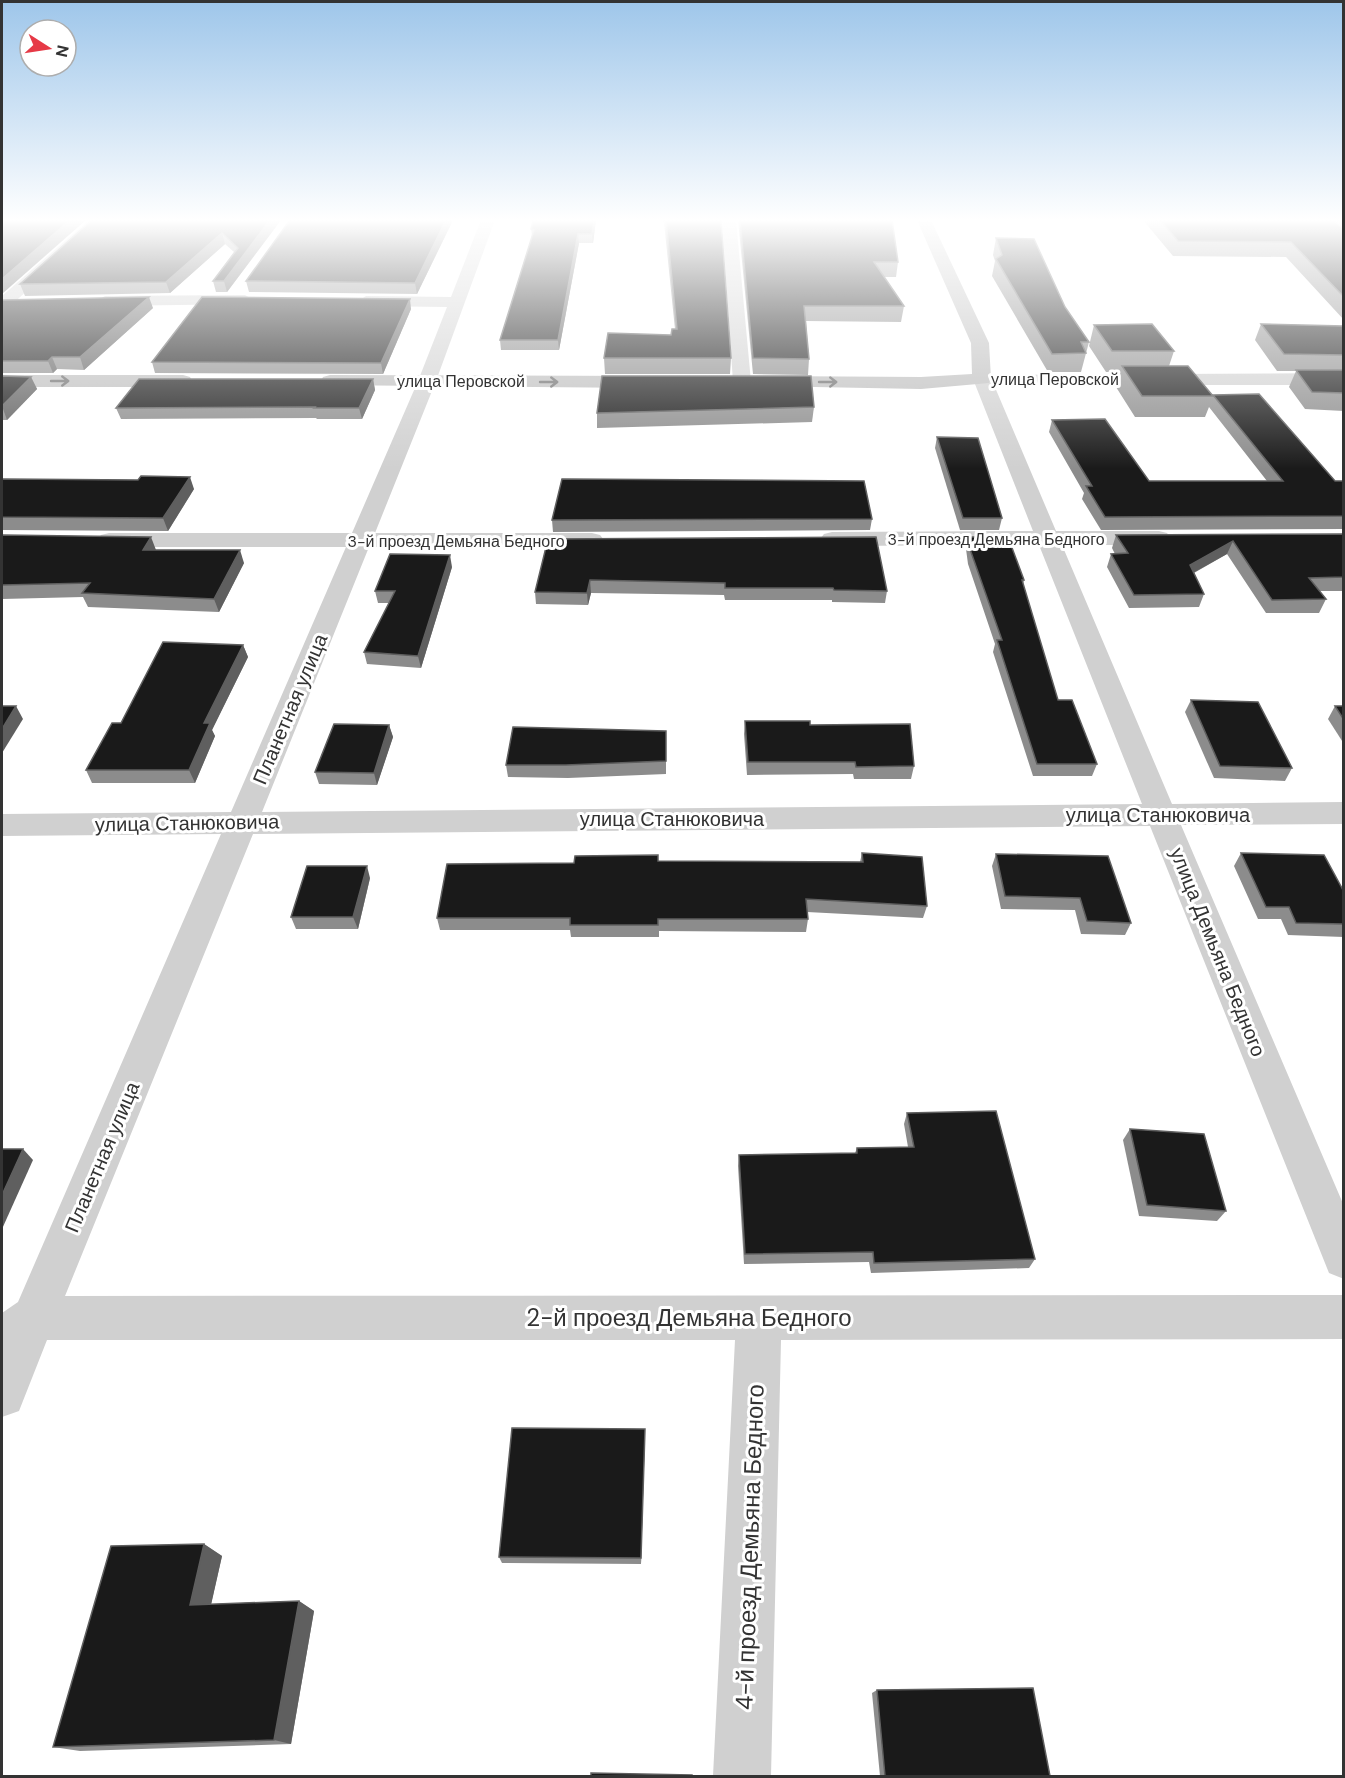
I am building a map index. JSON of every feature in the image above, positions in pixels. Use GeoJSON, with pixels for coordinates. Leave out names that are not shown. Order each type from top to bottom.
{"type":"FeatureCollection","features":[{"type":"Feature","properties":{"kind":"main road","name":"улица Демьяна Бедного"},"geometry":{"type":"LineString","coordinates":[[961,303],[980,344],[981,379]]}},
{"type":"Feature","properties":{"kind":"main road"},"geometry":{"type":"LineString","coordinates":[[719,382],[921,383],[981,379]]}},
{"type":"Feature","properties":{"kind":"main road"},"geometry":{"type":"LineString","coordinates":[[2,381],[202,381]]}},
{"type":"Feature","properties":{"kind":"main road","name":"улица Перовской"},"geometry":{"type":"LineString","coordinates":[[309,381],[661,382]]}},
{"type":"Feature","properties":{"kind":"street","name":"Планетная улица"},"geometry":{"type":"LineString","coordinates":[[2,1394],[18,1329],[243,822],[427,381],[457,303]]}},
{"type":"Feature","properties":{"kind":"street"},"geometry":{"type":"LineString","coordinates":[[736,303],[742,382]]}},
{"type":"Feature","properties":{"kind":"street","name":"улица Перовской"},"geometry":{"type":"LineString","coordinates":[[981,379],[1344,379]]}},
{"type":"Feature","properties":{"kind":"street","name":"улица Демьяна Бедного"},"geometry":{"type":"LineString","coordinates":[[981,379],[1344,1258]]}},
{"type":"Feature","properties":{"kind":"street","name":"3-й проезд Демьяна Бедного"},"geometry":{"type":"LineString","coordinates":[[810,539],[1178,538]]}},
{"type":"Feature","properties":{"kind":"street","name":"3-й проезд Демьяна Бедного"},"geometry":{"type":"LineString","coordinates":[[85,540],[360,542],[609,540]]}},
{"type":"Feature","properties":{"kind":"street","name":"улица Станюковича"},"geometry":{"type":"LineString","coordinates":[[2,825],[1344,813]]}},
{"type":"Feature","properties":{"kind":"street","name":"2-й проезд Демьяна Бедного"},"geometry":{"type":"LineString","coordinates":[[18,1329],[759,1318],[1344,1317]]}},
{"type":"Feature","properties":{"kind":"street","name":"4-й проезд Демьяна Бедного"},"geometry":{"type":"LineString","coordinates":[[742,1776],[759,1318]]}},
{"type":"Feature","properties":{"kind":"building"},"geometry":{"type":"Polygon","coordinates":[[[2,303],[142,303],[80,357],[52,357],[48,361],[2,361],[2,303]]]}},
{"type":"Feature","properties":{"kind":"building"},"geometry":{"type":"Polygon","coordinates":[[[197,303],[408,303],[381,363],[152,362],[197,303]]]}},
{"type":"Feature","properties":{"kind":"building"},"geometry":{"type":"Polygon","coordinates":[[[511,303],[565,303],[558,340],[500,340],[511,303]]]}},
{"type":"Feature","properties":{"kind":"building"},"geometry":{"type":"Polygon","coordinates":[[[674,303],[727,303],[731,358],[604,358],[608,333],[671,335],[672,329],[677,329],[674,303]]]}},
{"type":"Feature","properties":{"kind":"building"},"geometry":{"type":"Polygon","coordinates":[[[748,303],[902,303],[904,306],[804,306],[809,359],[753,358],[748,303]]]}},
{"type":"Feature","properties":{"kind":"building"},"geometry":{"type":"Polygon","coordinates":[[[1022,303],[1063,303],[1089,342],[1081,342],[1086,353],[1052,354],[1022,303]]]}},
{"type":"Feature","properties":{"kind":"building"},"geometry":{"type":"Polygon","coordinates":[[[1152,324],[1174,351],[1112,351],[1094,325],[1152,324]]]}},
{"type":"Feature","properties":{"kind":"building"},"geometry":{"type":"Polygon","coordinates":[[[1261,324],[1344,326],[1344,355],[1284,354],[1261,324]]]}},
{"type":"Feature","properties":{"kind":"building"},"geometry":{"type":"Polygon","coordinates":[[[1122,366],[1188,366],[1213,396],[1142,396],[1122,366]]]}},
{"type":"Feature","properties":{"kind":"building"},"geometry":{"type":"Polygon","coordinates":[[[1296,370],[1344,370],[1344,393],[1312,392],[1296,370]]]}},
{"type":"Feature","properties":{"kind":"building"},"geometry":{"type":"Polygon","coordinates":[[[2,376],[31,377],[2,406],[2,376]]]}},
{"type":"Feature","properties":{"kind":"building"},"geometry":{"type":"Polygon","coordinates":[[[602,376],[811,376],[814,407],[597,413],[602,376]]]}},
{"type":"Feature","properties":{"kind":"building"},"geometry":{"type":"Polygon","coordinates":[[[139,379],[373,379],[359,408],[116,408],[139,379]]]}},
{"type":"Feature","properties":{"kind":"building"},"geometry":{"type":"Polygon","coordinates":[[[1259,394],[1335,481],[1344,481],[1344,516],[1105,517],[1086,486],[1092,486],[1052,420],[1105,419],[1149,481],[1283,481],[1213,395],[1259,394]]]}},
{"type":"Feature","properties":{"kind":"building"},"geometry":{"type":"Polygon","coordinates":[[[937,437],[978,438],[1002,518],[963,518],[937,437]]]}},
{"type":"Feature","properties":{"kind":"building"},"geometry":{"type":"Polygon","coordinates":[[[141,476],[190,477],[163,518],[2,517],[2,479],[138,480],[141,476]]]}},
{"type":"Feature","properties":{"kind":"building"},"geometry":{"type":"Polygon","coordinates":[[[562,479],[864,481],[872,519],[552,520],[562,479]]]}},
{"type":"Feature","properties":{"kind":"building"},"geometry":{"type":"Polygon","coordinates":[[[1344,534],[1344,577],[1309,578],[1326,599],[1272,600],[1233,541],[1190,565],[1204,594],[1134,595],[1111,554],[1128,553],[1116,535],[1344,534]]]}},
{"type":"Feature","properties":{"kind":"building"},"geometry":{"type":"Polygon","coordinates":[[[2,535],[151,537],[143,550],[240,550],[214,599],[82,593],[90,583],[2,585],[2,535]]]}},
{"type":"Feature","properties":{"kind":"building"},"geometry":{"type":"Polygon","coordinates":[[[876,537],[887,591],[834,590],[833,588],[725,588],[725,583],[590,580],[587,593],[535,592],[548,539],[876,537]]]}},
{"type":"Feature","properties":{"kind":"building"},"geometry":{"type":"Polygon","coordinates":[[[968,537],[1008,537],[1024,580],[1022,580],[1058,700],[1072,700],[1097,764],[1037,764],[997,640],[1002,640],[971,552],[968,537]]]}},
{"type":"Feature","properties":{"kind":"building"},"geometry":{"type":"Polygon","coordinates":[[[390,554],[450,555],[418,656],[364,652],[395,591],[375,591],[390,554]]]}},
{"type":"Feature","properties":{"kind":"building"},"geometry":{"type":"Polygon","coordinates":[[[163,642],[243,645],[204,723],[210,723],[189,770],[86,770],[112,723],[121,723],[163,642]]]}},
{"type":"Feature","properties":{"kind":"building"},"geometry":{"type":"Polygon","coordinates":[[[1191,700],[1258,702],[1292,768],[1220,766],[1191,700]]]}},
{"type":"Feature","properties":{"kind":"building"},"geometry":{"type":"Polygon","coordinates":[[[2,706],[16,706],[2,729],[2,706]]]}},
{"type":"Feature","properties":{"kind":"building"},"geometry":{"type":"Polygon","coordinates":[[[1335,706],[1344,706],[1344,720],[1335,706]]]}},
{"type":"Feature","properties":{"kind":"building"},"geometry":{"type":"Polygon","coordinates":[[[745,721],[810,721],[810,725],[910,724],[914,766],[856,767],[855,762],[748,762],[745,721]]]}},
{"type":"Feature","properties":{"kind":"building"},"geometry":{"type":"Polygon","coordinates":[[[334,724],[389,725],[374,773],[315,772],[334,724]]]}},
{"type":"Feature","properties":{"kind":"building"},"geometry":{"type":"Polygon","coordinates":[[[513,727],[666,731],[666,761],[506,765],[513,727]]]}},
{"type":"Feature","properties":{"kind":"building"},"geometry":{"type":"Polygon","coordinates":[[[862,853],[922,857],[927,906],[806,899],[808,919],[658,919],[658,925],[570,925],[570,918],[437,918],[447,864],[574,863],[575,856],[658,855],[658,861],[863,862],[862,853]]]}},
{"type":"Feature","properties":{"kind":"building"},"geometry":{"type":"Polygon","coordinates":[[[1241,853],[1324,855],[1344,892],[1344,924],[1296,923],[1289,907],[1266,907],[1241,853]]]}},
{"type":"Feature","properties":{"kind":"building"},"geometry":{"type":"Polygon","coordinates":[[[996,854],[1108,856],[1131,923],[1087,921],[1080,898],[1005,896],[996,854]]]}},
{"type":"Feature","properties":{"kind":"building"},"geometry":{"type":"Polygon","coordinates":[[[307,866],[367,866],[353,917],[291,917],[307,866]]]}},
{"type":"Feature","properties":{"kind":"building"},"geometry":{"type":"Polygon","coordinates":[[[996,1111],[1035,1259],[874,1263],[873,1252],[745,1254],[739,1155],[857,1153],[857,1148],[914,1147],[907,1113],[996,1111]]]}},
{"type":"Feature","properties":{"kind":"building"},"geometry":{"type":"Polygon","coordinates":[[[1130,1129],[1204,1134],[1226,1211],[1147,1205],[1130,1129]]]}},
{"type":"Feature","properties":{"kind":"building"},"geometry":{"type":"Polygon","coordinates":[[[2,1149],[23,1149],[2,1195],[2,1149]]]}},
{"type":"Feature","properties":{"kind":"building"},"geometry":{"type":"Polygon","coordinates":[[[512,1428],[645,1429],[641,1558],[499,1557],[512,1428]]]}},
{"type":"Feature","properties":{"kind":"building"},"geometry":{"type":"Polygon","coordinates":[[[204,1544],[190,1605],[299,1601],[274,1740],[53,1747],[111,1546],[204,1544]]]}},
{"type":"Feature","properties":{"kind":"building"},"geometry":{"type":"Polygon","coordinates":[[[1033,1688],[1050,1776],[885,1776],[877,1690],[1033,1688]]]}},
{"type":"Feature","properties":{"kind":"building"},"geometry":{"type":"Polygon","coordinates":[[[591,1773],[692,1775],[692,1776],[591,1776],[591,1773]]]}}]}
